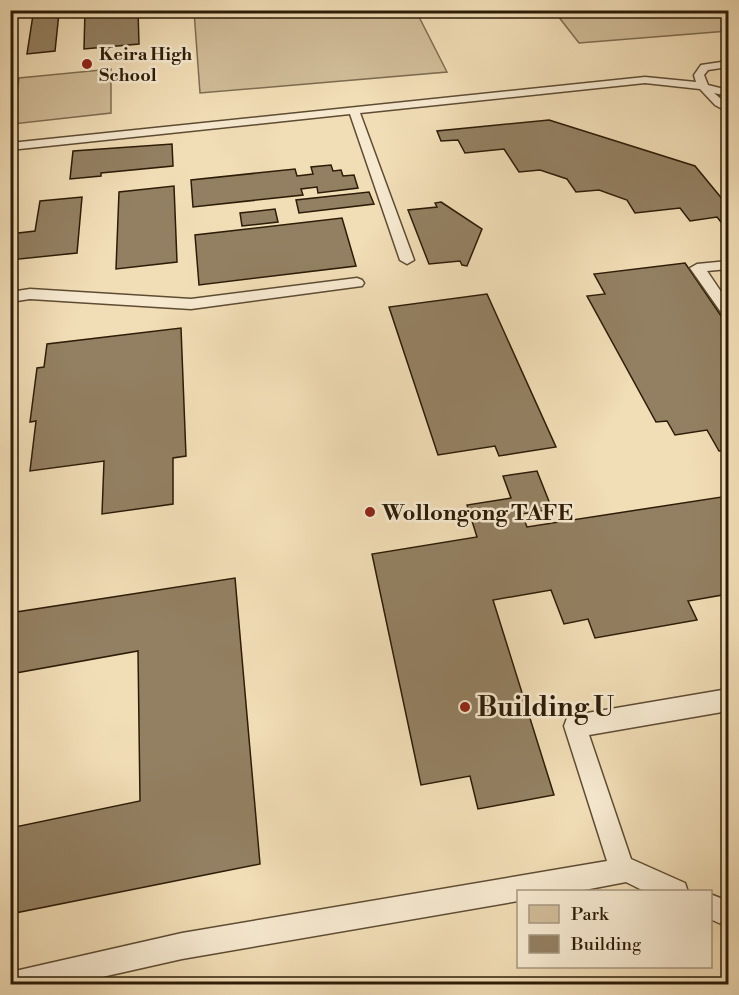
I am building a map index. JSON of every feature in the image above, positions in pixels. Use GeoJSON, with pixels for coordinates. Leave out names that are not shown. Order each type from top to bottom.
{"type":"FeatureCollection","features":[{"type":"Feature","properties":{"kind":"lane"},"geometry":{"type":"LineString","coordinates":[[10,147],[645,80],[711,65],[729,64]]}},
{"type":"Feature","properties":{"kind":"lane"},"geometry":{"type":"LineString","coordinates":[[711,65],[699,75],[702,85],[719,104],[729,109]]}},
{"type":"Feature","properties":{"kind":"lane"},"geometry":{"type":"LineString","coordinates":[[645,80],[702,85],[729,93]]}},
{"type":"Feature","properties":{"kind":"lane"},"geometry":{"type":"LineString","coordinates":[[354,111],[407,260]]}},
{"type":"Feature","properties":{"kind":"lane"},"geometry":{"type":"LineString","coordinates":[[729,265],[697,268],[729,312]]}},
{"type":"Feature","properties":{"kind":"lane"},"geometry":{"type":"LineString","coordinates":[[10,297],[30,294],[191,304],[357,283]]}},
{"type":"Feature","properties":{"kind":"lane"},"geometry":{"type":"LineString","coordinates":[[623,871],[575,726],[729,700]]}},
{"type":"Feature","properties":{"kind":"lane"},"geometry":{"type":"LineString","coordinates":[[15,984],[183,946],[627,870],[674,890]]}},
{"type":"Feature","properties":{"kind":"lane"},"geometry":{"type":"LineString","coordinates":[[712,906],[729,914]]}},
{"type":"Feature","properties":{"kind":"green space"},"geometry":{"type":"Polygon","coordinates":[[[194,11],[416,11],[447,72],[200,93],[194,11]]]}},
{"type":"Feature","properties":{"kind":"green space"},"geometry":{"type":"Polygon","coordinates":[[[554,11],[728,11],[728,31],[579,43],[554,11]]]}},
{"type":"Feature","properties":{"kind":"green space"},"geometry":{"type":"Polygon","coordinates":[[[111,69],[111,113],[13,124],[19,78],[111,69]]]}},
{"type":"Feature","properties":{"kind":"building"},"geometry":{"type":"Polygon","coordinates":[[[85,10],[138,10],[139,44],[84,49],[85,10]]]}},
{"type":"Feature","properties":{"kind":"building"},"geometry":{"type":"Polygon","coordinates":[[[59,13],[55,51],[27,54],[33,15],[59,13]]]}},
{"type":"Feature","properties":{"kind":"building"},"geometry":{"type":"Polygon","coordinates":[[[549,120],[695,166],[728,206],[728,226],[725,227],[717,217],[690,221],[680,208],[635,213],[627,200],[599,190],[576,192],[567,179],[540,170],[519,172],[504,149],[465,153],[458,140],[441,141],[437,131],[549,120]]]}},
{"type":"Feature","properties":{"kind":"building"},"geometry":{"type":"Polygon","coordinates":[[[172,144],[173,166],[101,173],[101,176],[70,179],[73,151],[172,144]]]}},
{"type":"Feature","properties":{"kind":"building"},"geometry":{"type":"Polygon","coordinates":[[[331,165],[333,171],[341,170],[343,176],[354,175],[358,188],[318,193],[317,187],[301,189],[303,195],[193,207],[191,180],[295,169],[297,176],[313,174],[311,167],[331,165]]]}},
{"type":"Feature","properties":{"kind":"building"},"geometry":{"type":"Polygon","coordinates":[[[174,186],[177,262],[116,269],[119,192],[174,186]]]}},
{"type":"Feature","properties":{"kind":"building"},"geometry":{"type":"Polygon","coordinates":[[[369,192],[374,204],[299,213],[296,200],[369,192]]]}},
{"type":"Feature","properties":{"kind":"building"},"geometry":{"type":"Polygon","coordinates":[[[82,197],[77,253],[10,260],[10,234],[35,231],[40,201],[82,197]]]}},
{"type":"Feature","properties":{"kind":"building"},"geometry":{"type":"Polygon","coordinates":[[[441,202],[482,229],[467,266],[462,265],[460,261],[429,264],[408,210],[437,207],[435,203],[441,202]]]}},
{"type":"Feature","properties":{"kind":"building"},"geometry":{"type":"Polygon","coordinates":[[[275,209],[278,222],[242,226],[240,213],[275,209]]]}},
{"type":"Feature","properties":{"kind":"building"},"geometry":{"type":"Polygon","coordinates":[[[342,218],[356,266],[199,285],[195,235],[342,218]]]}},
{"type":"Feature","properties":{"kind":"building"},"geometry":{"type":"Polygon","coordinates":[[[685,263],[728,326],[728,450],[719,451],[707,430],[675,435],[667,421],[656,422],[587,296],[605,294],[594,274],[685,263]]]}},
{"type":"Feature","properties":{"kind":"building"},"geometry":{"type":"Polygon","coordinates":[[[487,294],[556,447],[499,456],[495,446],[438,455],[389,307],[487,294]]]}},
{"type":"Feature","properties":{"kind":"building"},"geometry":{"type":"Polygon","coordinates":[[[181,328],[186,456],[173,458],[173,504],[102,514],[104,461],[30,471],[36,421],[30,422],[37,368],[44,367],[47,344],[181,328]]]}},
{"type":"Feature","properties":{"kind":"building","name":"Building U"},"geometry":{"type":"Polygon","coordinates":[[[537,471],[552,509],[522,514],[527,527],[728,496],[728,594],[688,601],[697,620],[595,638],[588,619],[564,624],[551,590],[493,600],[554,795],[478,809],[470,776],[421,785],[372,554],[477,537],[467,505],[511,498],[503,476],[537,471]]]}},
{"type":"Feature","properties":{"kind":"building"},"geometry":{"type":"Polygon","coordinates":[[[235,578],[260,864],[10,914],[10,828],[140,801],[138,651],[10,674],[10,613],[235,578]]]}},
{"type":"Feature","properties":{"kind":"place","name":"Keira High School"},"geometry":{"type":"Point","coordinates":[87,64]}},
{"type":"Feature","properties":{"kind":"place","name":"Wollongong TAFE"},"geometry":{"type":"Point","coordinates":[370,512]}},
{"type":"Feature","properties":{"kind":"place","name":"Building U"},"geometry":{"type":"Point","coordinates":[465,707]}}]}
